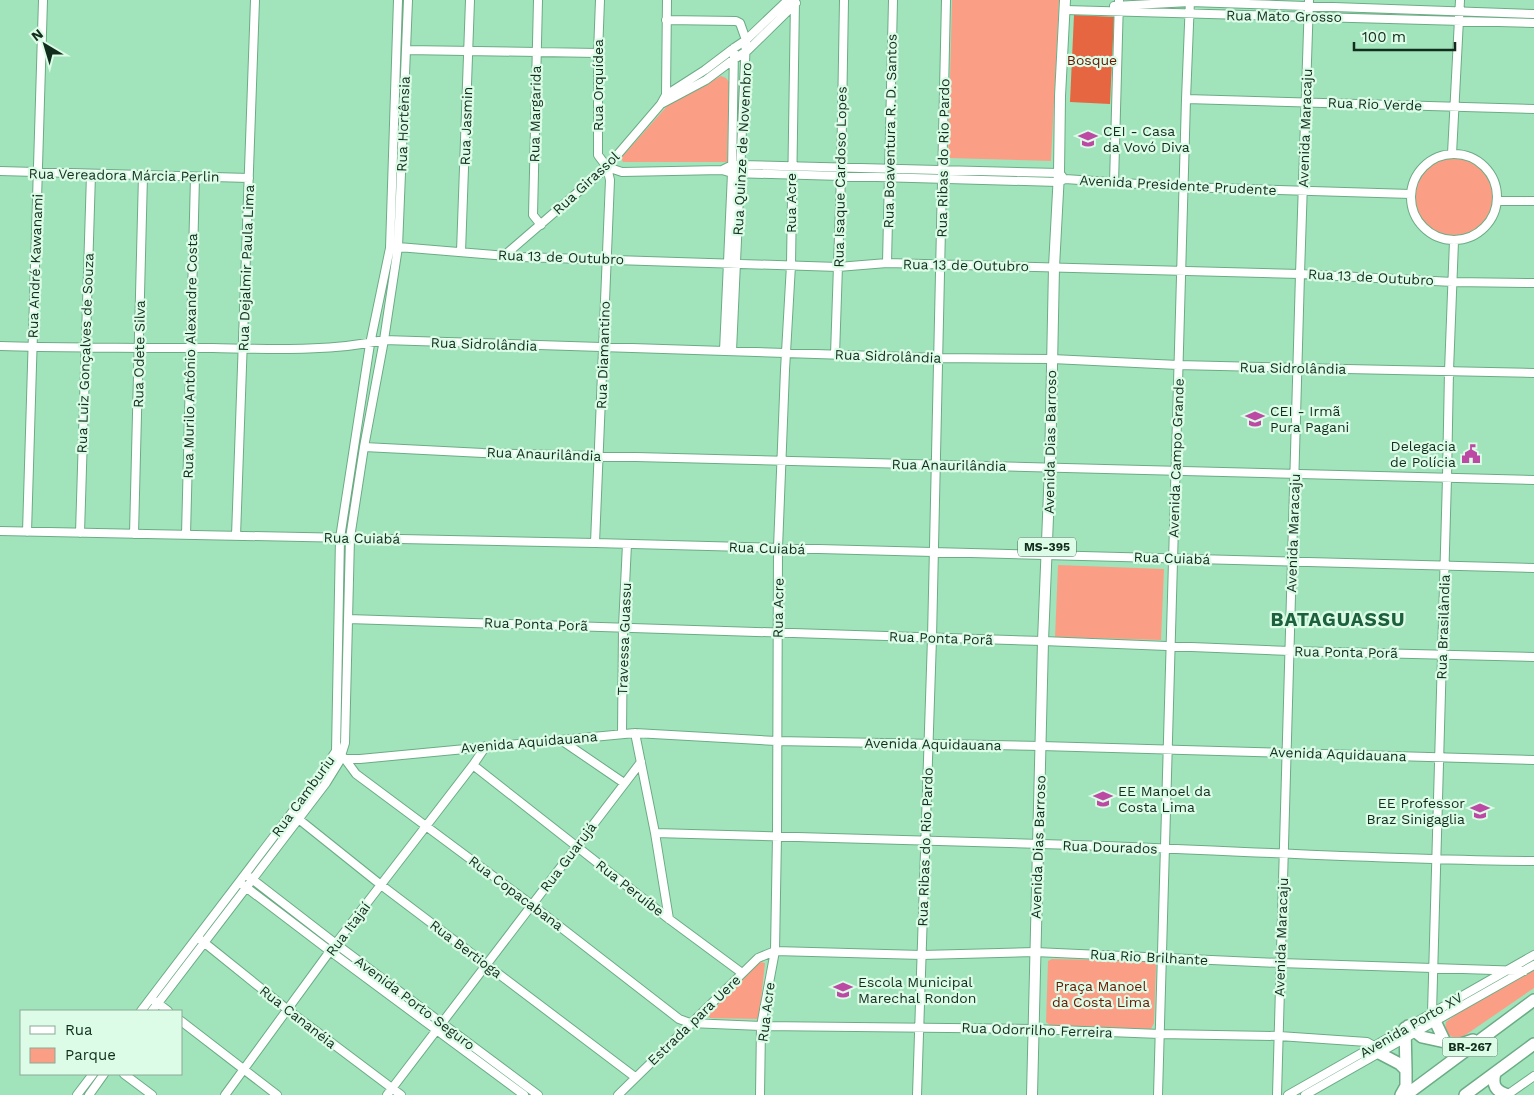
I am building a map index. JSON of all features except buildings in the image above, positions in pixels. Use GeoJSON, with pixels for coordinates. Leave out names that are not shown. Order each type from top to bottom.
{"type":"FeatureCollection","features":[{"type":"Feature","properties":{"kind":"highway","name":"BR-267"},"geometry":{"type":"LineString","coordinates":[[1406,1095],[1533,1001]]}},
{"type":"Feature","properties":{"kind":"highway"},"geometry":{"type":"LineString","coordinates":[[1433,1017],[1445,1042]]}},
{"type":"Feature","properties":{"kind":"highway"},"geometry":{"type":"LineString","coordinates":[[1401,1095],[1406,1086],[1409,1031],[1455,1046],[1482,1038]]}},
{"type":"Feature","properties":{"kind":"highway","name":"BR-267"},"geometry":{"type":"LineString","coordinates":[[1465,1095],[1534,1044]]}},
{"type":"Feature","properties":{"kind":"highway"},"geometry":{"type":"LineString","coordinates":[[1376,1050],[1400,1064],[1406,1070]]}},
{"type":"Feature","properties":{"kind":"highway"},"geometry":{"type":"LineString","coordinates":[[1495,1073],[1493,1081],[1496,1087],[1500,1093],[1507,1095]]}},
{"type":"Feature","properties":{"kind":"highway"},"geometry":{"type":"LineString","coordinates":[[1482,1095],[1484,1081]]}},
{"type":"Feature","properties":{"kind":"main road","name":"Avenida Dias Barroso"},"geometry":{"type":"LineString","coordinates":[[1032,1095],[1054,267],[1061,178],[1060,96],[1065,5]]}},
{"type":"Feature","properties":{"kind":"street","name":"Rua André Kawanami"},"geometry":{"type":"LineString","coordinates":[[27,532],[44,0]]}},
{"type":"Feature","properties":{"kind":"street","name":"Rua Dejalmir Paula Lima"},"geometry":{"type":"LineString","coordinates":[[236,536],[255,0]]}},
{"type":"Feature","properties":{"kind":"street","name":"Rua Camburiu"},"geometry":{"type":"LineString","coordinates":[[341,755],[337,688],[340,538],[370,344],[390,248],[398,0]]}},
{"type":"Feature","properties":{"kind":"street","name":"Rua Hortênsia"},"geometry":{"type":"LineString","coordinates":[[384,340],[398,247],[408,0]]}},
{"type":"Feature","properties":{"kind":"street","name":"Rua Jasmin"},"geometry":{"type":"LineString","coordinates":[[461,252],[470,0]]}},
{"type":"Feature","properties":{"kind":"street","name":"Rua Margarida"},"geometry":{"type":"LineString","coordinates":[[538,0],[533,215],[540,225]]}},
{"type":"Feature","properties":{"kind":"street","name":"Rua Orquídea"},"geometry":{"type":"LineString","coordinates":[[600,0],[598,155],[607,168]]}},
{"type":"Feature","properties":{"kind":"street"},"geometry":{"type":"LineString","coordinates":[[667,0],[668,98],[706,80],[747,51],[794,1]]}},
{"type":"Feature","properties":{"kind":"street","name":"Rua Isaque Cardoso Lopes"},"geometry":{"type":"LineString","coordinates":[[835,354],[844,0]]}},
{"type":"Feature","properties":{"kind":"street","name":"Rua Boaventura R. D. Santos"},"geometry":{"type":"LineString","coordinates":[[887,263],[894,0]]}},
{"type":"Feature","properties":{"kind":"street","name":"Rua Ribas do Rio Pardo"},"geometry":{"type":"LineString","coordinates":[[918,1095],[932,638],[946,0]]}},
{"type":"Feature","properties":{"kind":"street"},"geometry":{"type":"LineString","coordinates":[[1452,154],[1460,0]]}},
{"type":"Feature","properties":{"kind":"street","name":"Rua Girassol"},"geometry":{"type":"LineString","coordinates":[[505,256],[607,168],[661,104],[794,1]]}},
{"type":"Feature","properties":{"kind":"street","name":"Rua Acre"},"geometry":{"type":"LineString","coordinates":[[760,1095],[761,1026],[775,951],[778,548],[791,265],[794,1]]}},
{"type":"Feature","properties":{"kind":"street","name":"Rua Mato Grosso"},"geometry":{"type":"LineString","coordinates":[[1119,6],[1190,1],[1309,3],[1534,14]]}},
{"type":"Feature","properties":{"kind":"street","name":"Avenida Campo Grande"},"geometry":{"type":"LineString","coordinates":[[1158,1095],[1183,187],[1190,1]]}},
{"type":"Feature","properties":{"kind":"street","name":"Avenida Maracaju"},"geometry":{"type":"LineString","coordinates":[[1277,1095],[1309,3]]}},
{"type":"Feature","properties":{"kind":"street","name":"Rua Mato Grosso"},"geometry":{"type":"LineString","coordinates":[[1065,5],[1119,6],[1189,13],[1283,17],[1309,16],[1534,23]]}},
{"type":"Feature","properties":{"kind":"street"},"geometry":{"type":"LineString","coordinates":[[1114,183],[1119,6]]}},
{"type":"Feature","properties":{"kind":"street","name":"Rua Quinze de Novembro"},"geometry":{"type":"LineString","coordinates":[[666,20],[736,21],[740,23],[746,40],[747,51],[736,165]]}},
{"type":"Feature","properties":{"kind":"street","name":"Rua Quinze de Novembro"},"geometry":{"type":"LineString","coordinates":[[728,351],[736,173],[734,48]]}},
{"type":"Feature","properties":{"kind":"street"},"geometry":{"type":"LineString","coordinates":[[406,50],[598,52]]}},
{"type":"Feature","properties":{"kind":"street","name":"Rua Rio Verde"},"geometry":{"type":"LineString","coordinates":[[1186,98],[1534,109]]}},
{"type":"Feature","properties":{"kind":"street"},"geometry":{"type":"LineString","coordinates":[[1452,154],[1465,155],[1481,163],[1491,174],[1497,189],[1497,201],[1489,222],[1479,232],[1454,241],[1440,238],[1430,233],[1418,221],[1412,207],[1411,194],[1415,179],[1426,165],[1440,156],[1452,154]]}},
{"type":"Feature","properties":{"kind":"street","name":"Avenida Presidente Prudente"},"geometry":{"type":"LineString","coordinates":[[722,170],[736,165],[890,169],[1061,178],[1183,187],[1411,194]]}},
{"type":"Feature","properties":{"kind":"street","name":"Avenida Presidente Prudente"},"geometry":{"type":"LineString","coordinates":[[607,168],[622,172],[722,170],[736,173],[942,180],[1061,178]]}},
{"type":"Feature","properties":{"kind":"street","name":"Rua Diamantino"},"geometry":{"type":"LineString","coordinates":[[595,543],[610,180],[607,168]]}},
{"type":"Feature","properties":{"kind":"street","name":"Rua Vereadora Márcia Perlin"},"geometry":{"type":"LineString","coordinates":[[0,171],[249,178]]}},
{"type":"Feature","properties":{"kind":"street","name":"Rua Luiz Gonçalves de Souza"},"geometry":{"type":"LineString","coordinates":[[80,533],[91,174]]}},
{"type":"Feature","properties":{"kind":"street","name":"Rua Odete Silva"},"geometry":{"type":"LineString","coordinates":[[134,534],[143,175]]}},
{"type":"Feature","properties":{"kind":"street","name":"Rua Murilo Antônio Alexandre Costa"},"geometry":{"type":"LineString","coordinates":[[186,535],[195,177]]}},
{"type":"Feature","properties":{"kind":"street"},"geometry":{"type":"LineString","coordinates":[[1497,201],[1534,201]]}},
{"type":"Feature","properties":{"kind":"street","name":"Rua Brasilândia"},"geometry":{"type":"LineString","coordinates":[[1433,1017],[1454,241]]}},
{"type":"Feature","properties":{"kind":"street","name":"Rua 13 de Outubro"},"geometry":{"type":"LineString","coordinates":[[398,247],[505,256],[838,266],[887,263],[1181,270],[1534,284]]}},
{"type":"Feature","properties":{"kind":"street","name":"Rua Camburiu"},"geometry":{"type":"LineString","coordinates":[[201,940],[245,874],[326,783],[341,755],[345,743],[350,538],[364,447],[384,340]]}},
{"type":"Feature","properties":{"kind":"street","name":"Rua Sidrolândia"},"geometry":{"type":"LineString","coordinates":[[0,346],[318,348],[370,344],[384,340],[938,358],[1052,358],[1178,365],[1534,373]]}},
{"type":"Feature","properties":{"kind":"street","name":"Rua Anaurilândia"},"geometry":{"type":"LineString","coordinates":[[364,447],[599,456],[1534,480]]}},
{"type":"Feature","properties":{"kind":"street","name":"Rua Cuiabá"},"geometry":{"type":"LineString","coordinates":[[0,531],[595,543],[1534,568]]}},
{"type":"Feature","properties":{"kind":"street","name":"Travessa Guassu"},"geometry":{"type":"LineString","coordinates":[[622,734],[627,544]]}},
{"type":"Feature","properties":{"kind":"street","name":"Rua Ponta Porã"},"geometry":{"type":"LineString","coordinates":[[348,619],[1043,641],[1290,651],[1534,657]]}},
{"type":"Feature","properties":{"kind":"street"},"geometry":{"type":"LineString","coordinates":[[337,688],[346,687]]}},
{"type":"Feature","properties":{"kind":"street"},"geometry":{"type":"LineString","coordinates":[[635,733],[655,833],[669,919]]}},
{"type":"Feature","properties":{"kind":"street","name":"Avenida Aquidauana"},"geometry":{"type":"LineString","coordinates":[[341,755],[360,759],[635,733],[776,741],[1041,746],[1534,760]]}},
{"type":"Feature","properties":{"kind":"street"},"geometry":{"type":"LineString","coordinates":[[561,740],[624,783]]}},
{"type":"Feature","properties":{"kind":"street","name":"Rua Itajaí"},"geometry":{"type":"LineString","coordinates":[[225,1095],[330,951],[486,746]]}},
{"type":"Feature","properties":{"kind":"street","name":"Rua Copacabana"},"geometry":{"type":"LineString","coordinates":[[341,755],[356,774],[532,905],[679,1019],[690,1023]]}},
{"type":"Feature","properties":{"kind":"street","name":"Rua Guarujá"},"geometry":{"type":"LineString","coordinates":[[389,1092],[641,762]]}},
{"type":"Feature","properties":{"kind":"street","name":"Rua Peruíbe"},"geometry":{"type":"LineString","coordinates":[[473,765],[669,919],[742,973]]}},
{"type":"Feature","properties":{"kind":"street","name":"Rua Camburiu"},"geometry":{"type":"LineString","coordinates":[[142,1010],[154,1000],[246,887],[295,816]]}},
{"type":"Feature","properties":{"kind":"street","name":"Rua Bertioga"},"geometry":{"type":"LineString","coordinates":[[295,816],[381,885],[635,1077]]}},
{"type":"Feature","properties":{"kind":"street","name":"Rua Dourados"},"geometry":{"type":"LineString","coordinates":[[655,833],[925,839],[1284,854],[1534,861]]}},
{"type":"Feature","properties":{"kind":"street","name":"Avenida Porto Seguro"},"geometry":{"type":"LineString","coordinates":[[245,874],[538,1095]]}},
{"type":"Feature","properties":{"kind":"street","name":"Avenida Porto Seguro"},"geometry":{"type":"LineString","coordinates":[[239,882],[524,1095]]}},
{"type":"Feature","properties":{"kind":"street","name":"Rua Cananéia"},"geometry":{"type":"LineString","coordinates":[[201,940],[389,1092],[401,1095]]}},
{"type":"Feature","properties":{"kind":"street","name":"Rua Rio Brilhante"},"geometry":{"type":"LineString","coordinates":[[775,951],[922,955],[1035,952],[1433,969],[1524,971]]}},
{"type":"Feature","properties":{"kind":"street","name":"Estrada para Uere"},"geometry":{"type":"LineString","coordinates":[[618,1095],[758,958],[775,951]]}},
{"type":"Feature","properties":{"kind":"street","name":"Avenida Porto XV"},"geometry":{"type":"LineString","coordinates":[[1305,1095],[1534,955]]}},
{"type":"Feature","properties":{"kind":"street","name":"Avenida Porto XV"},"geometry":{"type":"LineString","coordinates":[[1433,1017],[1534,965]]}},
{"type":"Feature","properties":{"kind":"street","name":"Rua Camburiu"},"geometry":{"type":"LineString","coordinates":[[152,1010],[154,1000]]}},
{"type":"Feature","properties":{"kind":"street"},"geometry":{"type":"LineString","coordinates":[[154,1000],[167,1010]]}},
{"type":"Feature","properties":{"kind":"street"},"geometry":{"type":"LineString","coordinates":[[182,1022],[277,1095]]}},
{"type":"Feature","properties":{"kind":"street","name":"Rua Odorrilho Ferreira"},"geometry":{"type":"LineString","coordinates":[[690,1023],[761,1026],[1033,1029],[1279,1036],[1367,1042],[1376,1050]]}},
{"type":"Feature","properties":{"kind":"street","name":"Avenida Porto XV"},"geometry":{"type":"LineString","coordinates":[[1288,1095],[1376,1050]]}},
{"type":"Feature","properties":{"kind":"street"},"geometry":{"type":"LineString","coordinates":[[77,1095],[92,1075]]}},
{"type":"Feature","properties":{"kind":"street"},"geometry":{"type":"LineString","coordinates":[[88,1095],[103,1075]]}},
{"type":"Feature","properties":{"kind":"street"},"geometry":{"type":"LineString","coordinates":[[125,1075],[152,1095]]}},
{"type":"Feature","properties":{"kind":"street"},"geometry":{"type":"LineString","coordinates":[[1507,1095],[1534,1076]]}},
{"type":"Feature","properties":{"kind":"green space"},"geometry":{"type":"Polygon","coordinates":[[[952,0],[1059,0],[1051,161],[948,158],[952,0]]]}},
{"type":"Feature","properties":{"kind":"green space","name":"Bosque"},"geometry":{"type":"Polygon","coordinates":[[[1074,15],[1114,17],[1110,104],[1070,102],[1074,15]]]}},
{"type":"Feature","properties":{"kind":"green space"},"geometry":{"type":"Polygon","coordinates":[[[721,76],[729,82],[727,162],[623,162],[621,158],[668,105],[721,76]]]}},
{"type":"Feature","properties":{"kind":"green space"},"geometry":{"type":"Polygon","coordinates":[[[1446,158],[1462,158],[1476,164],[1487,175],[1493,189],[1493,205],[1487,219],[1476,230],[1462,236],[1446,236],[1432,230],[1421,219],[1415,205],[1415,189],[1421,175],[1432,164],[1446,158]]]}},
{"type":"Feature","properties":{"kind":"green space"},"geometry":{"type":"Polygon","coordinates":[[[1058,565],[1164,569],[1161,640],[1055,637],[1058,565]]]}},
{"type":"Feature","properties":{"kind":"green space","name":"Praça Manoel da Costa Lima"},"geometry":{"type":"Polygon","coordinates":[[[1052,959],[1152,961],[1156,965],[1154,1023],[1151,1029],[1050,1025],[1046,1022],[1048,961],[1052,959]]]}},
{"type":"Feature","properties":{"kind":"green space"},"geometry":{"type":"Polygon","coordinates":[[[760,962],[765,963],[759,1019],[710,1018],[708,1015],[760,962]]]}},
{"type":"Feature","properties":{"kind":"green space"},"geometry":{"type":"Polygon","coordinates":[[[1534,970],[1534,988],[1464,1036],[1456,1039],[1445,1031],[1446,1022],[1458,1013],[1534,970]]]}},
{"type":"Feature","properties":{"kind":"place","name":"CEI - Casa da Vovó Diva"},"geometry":{"type":"Point","coordinates":[1088,139]}},
{"type":"Feature","properties":{"kind":"place","name":"CEI - Irmã Pura Pagani"},"geometry":{"type":"Point","coordinates":[1255,419]}},
{"type":"Feature","properties":{"kind":"place","name":"Delegacia de Polícia"},"geometry":{"type":"Point","coordinates":[1471,454]}},
{"type":"Feature","properties":{"kind":"place","name":"EE Manoel da Costa Lima"},"geometry":{"type":"Point","coordinates":[1103,799]}},
{"type":"Feature","properties":{"kind":"place","name":"EE Professor Braz Sinigaglia"},"geometry":{"type":"Point","coordinates":[1480,811]}},
{"type":"Feature","properties":{"kind":"place","name":"Escola Municipal Marechal Rondon"},"geometry":{"type":"Point","coordinates":[843,990]}},
{"type":"Feature","properties":{"kind":"district","name":"BATAGUASSU"},"geometry":{"type":"Point","coordinates":[1338,619]}}]}
